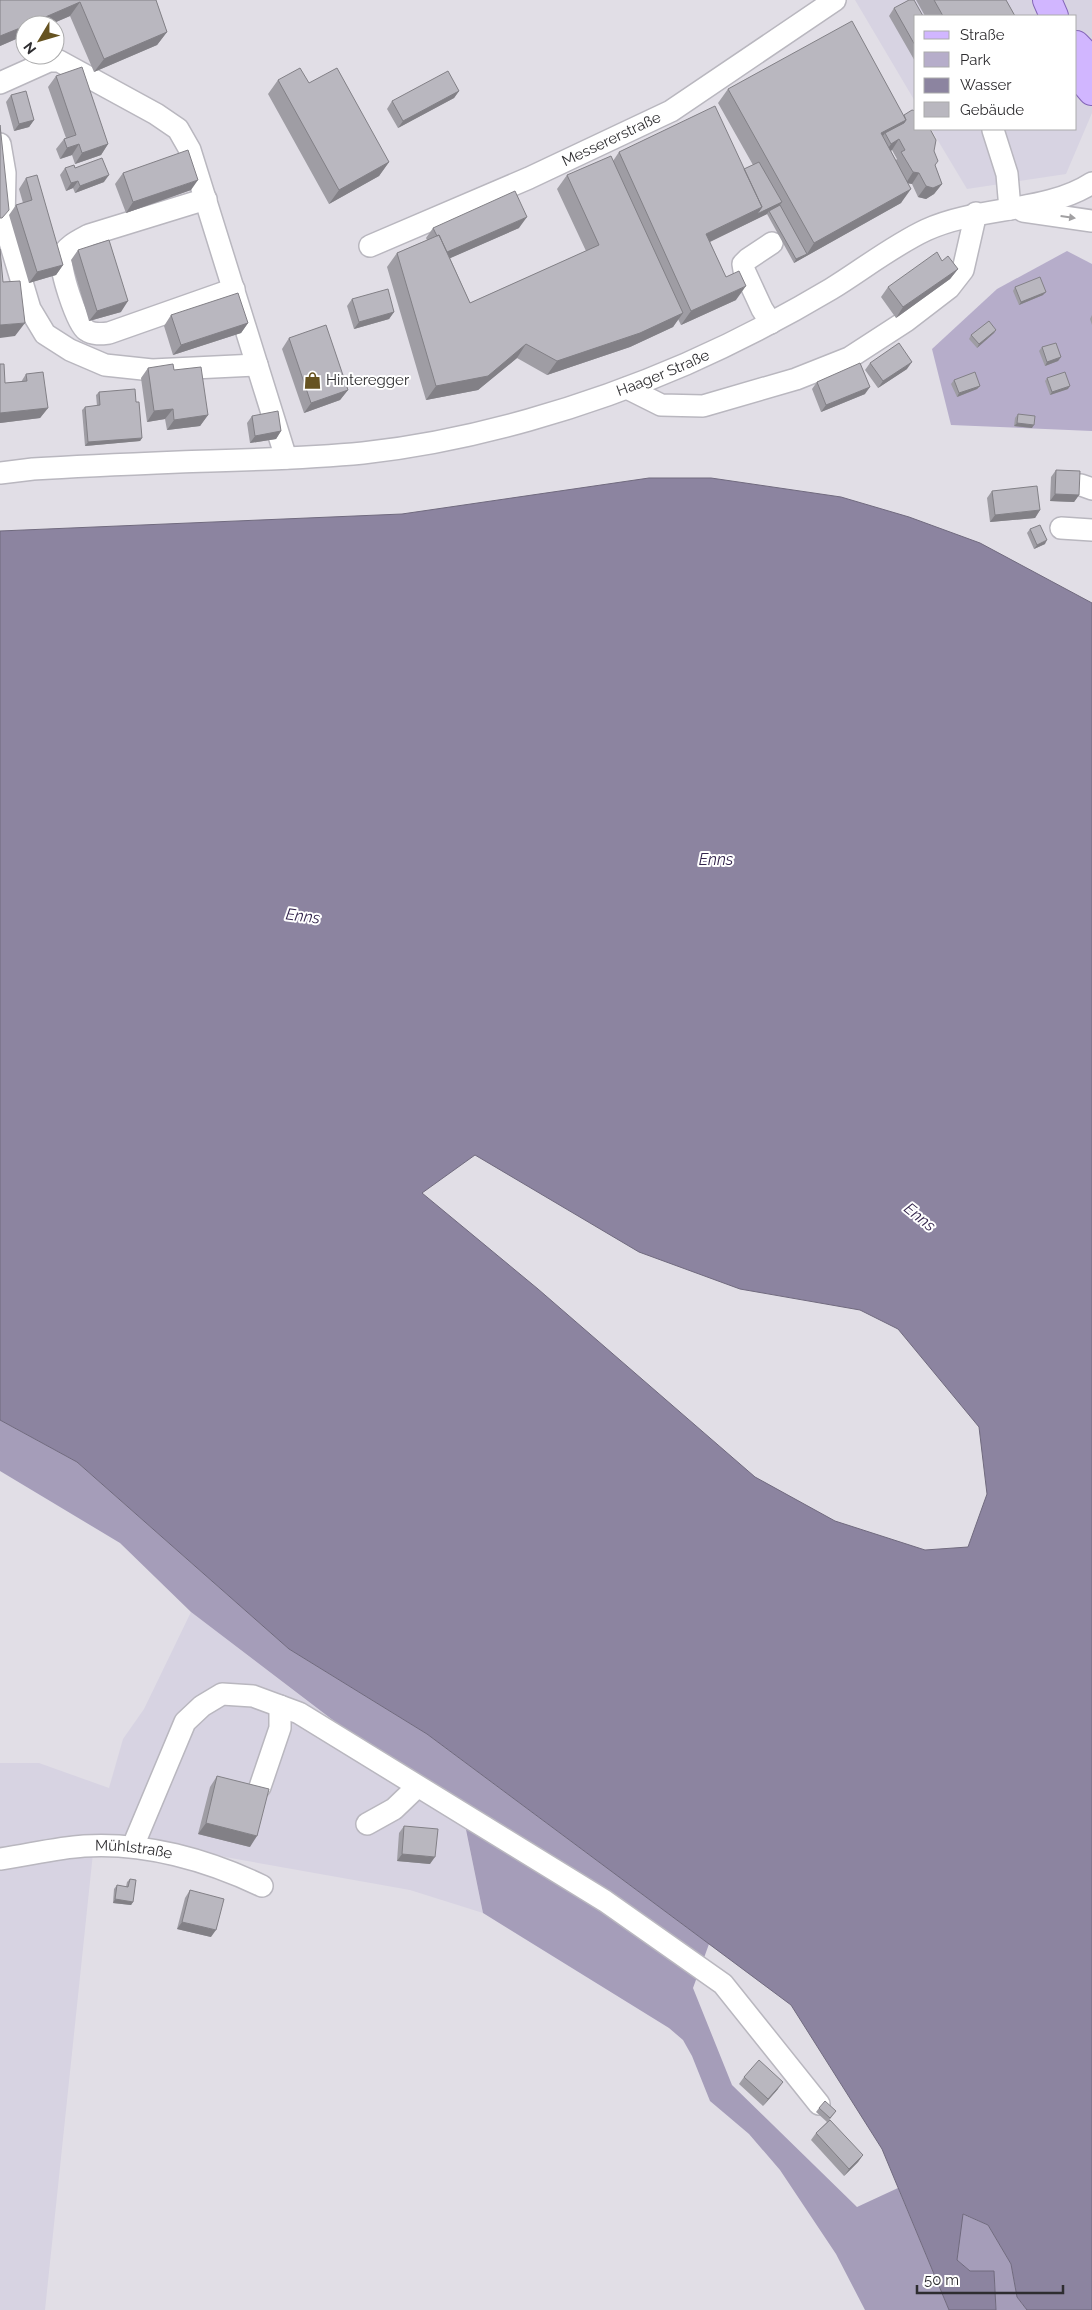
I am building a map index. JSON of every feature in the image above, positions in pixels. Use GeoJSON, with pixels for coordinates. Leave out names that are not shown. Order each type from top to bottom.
{"type":"FeatureCollection","features":[{"type":"Feature","properties":{"kind":"main road"},"geometry":{"type":"LineString","coordinates":[[1046,0],[1054,15]]}},
{"type":"Feature","properties":{"kind":"main road"},"geometry":{"type":"LineString","coordinates":[[1077,46],[1092,62]]}},
{"type":"Feature","properties":{"kind":"main road"},"geometry":{"type":"LineString","coordinates":[[1077,73],[1092,91]]}},
{"type":"Feature","properties":{"kind":"street","name":"Messererstraße"},"geometry":{"type":"LineString","coordinates":[[370,246],[529,178],[671,111],[835,0]]}},
{"type":"Feature","properties":{"kind":"street"},"geometry":{"type":"LineString","coordinates":[[0,83],[49,61],[59,62],[156,114],[184,136],[206,200],[286,458]]}},
{"type":"Feature","properties":{"kind":"street"},"geometry":{"type":"LineString","coordinates":[[993,130],[1006,174],[1010,209]]}},
{"type":"Feature","properties":{"kind":"street"},"geometry":{"type":"LineString","coordinates":[[0,144],[5,173],[4,222],[30,309],[45,334],[70,350],[105,365],[152,370],[257,365]]}},
{"type":"Feature","properties":{"kind":"street","name":"Haager Straße"},"geometry":{"type":"LineString","coordinates":[[0,473],[33,469],[286,458],[366,452],[528,420],[627,388],[692,361],[771,323],[924,231],[951,220],[976,213],[1010,209],[1072,194],[1092,183]]}},
{"type":"Feature","properties":{"kind":"street"},"geometry":{"type":"LineString","coordinates":[[206,200],[89,235],[77,242],[65,252],[61,264],[74,308],[85,330],[93,333],[109,333],[234,289]]}},
{"type":"Feature","properties":{"kind":"street","name":"Haager Straße"},"geometry":{"type":"LineString","coordinates":[[1010,209],[1092,221]]}},
{"type":"Feature","properties":{"kind":"street"},"geometry":{"type":"LineString","coordinates":[[627,388],[661,405],[703,406],[796,379],[849,358],[906,321],[949,288],[963,270],[976,213]]}},
{"type":"Feature","properties":{"kind":"street"},"geometry":{"type":"LineString","coordinates":[[771,323],[762,309],[743,264],[748,258],[772,244]]}},
{"type":"Feature","properties":{"kind":"street"},"geometry":{"type":"LineString","coordinates":[[1061,528],[1092,530]]}},
{"type":"Feature","properties":{"kind":"street"},"geometry":{"type":"LineString","coordinates":[[133,1846],[185,1722],[202,1706],[222,1694],[253,1696],[299,1713],[605,1901],[723,1984],[819,2104]]}},
{"type":"Feature","properties":{"kind":"street"},"geometry":{"type":"LineString","coordinates":[[260,1787],[280,1728],[280,1706]]}},
{"type":"Feature","properties":{"kind":"street"},"geometry":{"type":"LineString","coordinates":[[367,1824],[394,1809],[417,1786]]}},
{"type":"Feature","properties":{"kind":"street","name":"Mühlstraße"},"geometry":{"type":"LineString","coordinates":[[0,1859],[84,1846],[133,1846],[208,1864],[235,1873],[262,1886]]}},
{"type":"Feature","properties":{"kind":"shaded area"},"geometry":{"type":"Polygon","coordinates":[[[855,0],[1092,0],[1092,113],[1066,174],[967,189],[932,130],[1077,130],[1077,15],[914,15],[914,100],[855,0]]]}},
{"type":"Feature","properties":{"kind":"shaded area"},"geometry":{"type":"Polygon","coordinates":[[[0,1420],[77,1462],[289,1649],[427,1734],[709,1944],[693,1988],[732,2085],[857,2207],[898,2188],[949,2310],[865,2310],[836,2254],[780,2170],[749,2134],[710,2101],[692,2056],[683,2040],[669,2028],[483,1913],[464,1820],[191,1612],[120,1543],[0,1471],[0,1420]]]}},
{"type":"Feature","properties":{"kind":"shaded area"},"geometry":{"type":"Polygon","coordinates":[[[191,1612],[464,1821],[483,1913],[410,1890],[95,1834],[45,2310],[0,2310],[0,1763],[39,1763],[109,1788],[123,1739],[144,1709],[191,1612]]]}},
{"type":"Feature","properties":{"kind":"shaded area"},"geometry":{"type":"Polygon","coordinates":[[[962,2214],[988,2225],[1011,2264],[1017,2297],[1027,2310],[996,2310],[994,2272],[970,2271],[957,2260],[962,2214]]]}},
{"type":"Feature","properties":{"kind":"green space"},"geometry":{"type":"Polygon","coordinates":[[[1067,251],[1092,264],[1092,431],[951,425],[932,349],[997,289],[1067,251]]]}},
{"type":"Feature","properties":{"kind":"water","name":"Enns"},"geometry":{"type":"Polygon","coordinates":[[[649,478],[711,478],[841,497],[909,517],[980,543],[1092,603],[1092,2310],[1027,2310],[1017,2297],[1011,2264],[988,2225],[963,2214],[957,2260],[970,2271],[994,2271],[996,2310],[949,2310],[882,2149],[791,2005],[427,1734],[289,1649],[77,1462],[0,1420],[0,531],[402,514],[649,478]],[[475,1155],[422,1193],[538,1289],[755,1477],[835,1521],[925,1550],[968,1547],[987,1494],[979,1427],[898,1329],[860,1310],[740,1289],[639,1252],[475,1155]]]}},
{"type":"Feature","properties":{"kind":"building"},"geometry":{"type":"Polygon","coordinates":[[[0,0],[156,0],[167,32],[104,59],[80,2],[50,15],[15,15],[15,30],[0,36],[0,0]]]}},
{"type":"Feature","properties":{"kind":"building"},"geometry":{"type":"Polygon","coordinates":[[[909,0],[914,0],[922,15],[914,15],[914,43],[894,8],[909,0]]]}},
{"type":"Feature","properties":{"kind":"building"},"geometry":{"type":"Polygon","coordinates":[[[934,0],[1006,0],[1014,15],[942,15],[934,0]]]}},
{"type":"Feature","properties":{"kind":"building"},"geometry":{"type":"Polygon","coordinates":[[[852,21],[906,120],[881,133],[911,189],[814,243],[728,89],[852,21]]]}},
{"type":"Feature","properties":{"kind":"building"},"geometry":{"type":"Polygon","coordinates":[[[82,67],[108,144],[82,153],[79,144],[67,148],[64,139],[76,135],[56,76],[82,67]]]}},
{"type":"Feature","properties":{"kind":"building"},"geometry":{"type":"Polygon","coordinates":[[[300,68],[309,83],[337,68],[389,162],[339,190],[278,80],[300,68]]]}},
{"type":"Feature","properties":{"kind":"building"},"geometry":{"type":"Polygon","coordinates":[[[448,71],[459,91],[403,121],[392,101],[448,71]]]}},
{"type":"Feature","properties":{"kind":"building"},"geometry":{"type":"Polygon","coordinates":[[[26,91],[34,120],[19,124],[11,95],[26,91]]]}},
{"type":"Feature","properties":{"kind":"building"},"geometry":{"type":"Polygon","coordinates":[[[715,106],[762,207],[706,234],[726,277],[739,271],[746,286],[691,311],[619,152],[715,106]]]}},
{"type":"Feature","properties":{"kind":"building"},"geometry":{"type":"Polygon","coordinates":[[[914,110],[914,130],[931,130],[936,140],[934,151],[938,161],[935,165],[942,184],[933,188],[926,186],[919,173],[913,172],[901,152],[905,150],[899,139],[891,144],[885,133],[904,123],[906,120],[904,115],[914,110]]]}},
{"type":"Feature","properties":{"kind":"building"},"geometry":{"type":"Polygon","coordinates":[[[0,125],[9,210],[2,218],[0,218],[0,125]]]}},
{"type":"Feature","properties":{"kind":"building"},"geometry":{"type":"Polygon","coordinates":[[[188,150],[198,180],[133,202],[123,173],[188,150]]]}},
{"type":"Feature","properties":{"kind":"building"},"geometry":{"type":"Polygon","coordinates":[[[611,156],[683,313],[640,333],[557,361],[526,344],[488,376],[436,386],[397,253],[439,235],[470,303],[599,245],[567,175],[611,156]]]}},
{"type":"Feature","properties":{"kind":"building"},"geometry":{"type":"Polygon","coordinates":[[[102,158],[109,175],[80,186],[78,181],[71,183],[65,168],[74,165],[75,168],[102,158]]]}},
{"type":"Feature","properties":{"kind":"building"},"geometry":{"type":"Polygon","coordinates":[[[759,162],[782,202],[757,214],[762,207],[744,169],[759,162]]]}},
{"type":"Feature","properties":{"kind":"building"},"geometry":{"type":"Polygon","coordinates":[[[37,175],[63,265],[37,272],[16,205],[32,200],[26,178],[37,175]]]}},
{"type":"Feature","properties":{"kind":"building"},"geometry":{"type":"Polygon","coordinates":[[[515,191],[527,217],[447,252],[439,235],[437,236],[433,228],[515,191]]]}},
{"type":"Feature","properties":{"kind":"building"},"geometry":{"type":"Polygon","coordinates":[[[780,205],[807,254],[796,259],[769,211],[780,205]]]}},
{"type":"Feature","properties":{"kind":"building"},"geometry":{"type":"Polygon","coordinates":[[[109,240],[128,301],[97,311],[78,250],[109,240]]]}},
{"type":"Feature","properties":{"kind":"building"},"geometry":{"type":"Polygon","coordinates":[[[0,249],[3,282],[20,281],[25,323],[0,325],[0,249]]]}},
{"type":"Feature","properties":{"kind":"building"},"geometry":{"type":"Polygon","coordinates":[[[937,252],[942,261],[948,256],[958,269],[903,307],[888,287],[937,252]]]}},
{"type":"Feature","properties":{"kind":"building"},"geometry":{"type":"Polygon","coordinates":[[[1040,277],[1046,292],[1021,302],[1015,287],[1040,277]]]}},
{"type":"Feature","properties":{"kind":"building"},"geometry":{"type":"Polygon","coordinates":[[[388,289],[394,312],[359,322],[352,299],[388,289]]]}},
{"type":"Feature","properties":{"kind":"building"},"geometry":{"type":"Polygon","coordinates":[[[238,293],[248,323],[181,345],[171,315],[238,293]]]}},
{"type":"Feature","properties":{"kind":"building"},"geometry":{"type":"Polygon","coordinates":[[[989,321],[996,330],[979,344],[971,335],[989,321]]]}},
{"type":"Feature","properties":{"kind":"building"},"geometry":{"type":"Polygon","coordinates":[[[326,325],[348,390],[311,403],[289,338],[326,325]]]}},
{"type":"Feature","properties":{"kind":"building"},"geometry":{"type":"Polygon","coordinates":[[[899,343],[912,362],[883,381],[870,363],[899,343]]]}},
{"type":"Feature","properties":{"kind":"building"},"geometry":{"type":"Polygon","coordinates":[[[1056,343],[1061,357],[1047,362],[1042,347],[1056,343]]]}},
{"type":"Feature","properties":{"kind":"building"},"geometry":{"type":"Polygon","coordinates":[[[860,363],[870,387],[826,405],[817,382],[860,363]]]}},
{"type":"Feature","properties":{"kind":"building"},"geometry":{"type":"Polygon","coordinates":[[[0,364],[4,364],[5,383],[27,381],[26,374],[43,372],[48,408],[0,413],[0,364]]]}},
{"type":"Feature","properties":{"kind":"building"},"geometry":{"type":"Polygon","coordinates":[[[173,364],[174,370],[201,367],[208,415],[174,420],[173,409],[154,411],[148,368],[173,364]]]}},
{"type":"Feature","properties":{"kind":"building"},"geometry":{"type":"Polygon","coordinates":[[[975,372],[980,386],[959,393],[954,380],[975,372]]]}},
{"type":"Feature","properties":{"kind":"building"},"geometry":{"type":"Polygon","coordinates":[[[1065,372],[1070,386],[1052,392],[1047,378],[1065,372]]]}},
{"type":"Feature","properties":{"kind":"building"},"geometry":{"type":"Polygon","coordinates":[[[135,389],[136,402],[139,402],[142,438],[88,442],[85,407],[100,405],[99,392],[135,389]]]}},
{"type":"Feature","properties":{"kind":"building"},"geometry":{"type":"Polygon","coordinates":[[[278,411],[281,431],[255,436],[252,416],[278,411]]]}},
{"type":"Feature","properties":{"kind":"building"},"geometry":{"type":"Polygon","coordinates":[[[1018,414],[1035,416],[1034,425],[1017,423],[1018,414]]]}},
{"type":"Feature","properties":{"kind":"building"},"geometry":{"type":"Polygon","coordinates":[[[1056,470],[1080,471],[1079,495],[1055,494],[1056,470]]]}},
{"type":"Feature","properties":{"kind":"building"},"geometry":{"type":"Polygon","coordinates":[[[1037,486],[1040,510],[995,515],[992,491],[1037,486]]]}},
{"type":"Feature","properties":{"kind":"building"},"geometry":{"type":"Polygon","coordinates":[[[1040,525],[1047,540],[1037,545],[1030,529],[1040,525]]]}},
{"type":"Feature","properties":{"kind":"building"},"geometry":{"type":"Polygon","coordinates":[[[217,1776],[269,1789],[257,1836],[206,1823],[217,1776]]]}},
{"type":"Feature","properties":{"kind":"building"},"geometry":{"type":"Polygon","coordinates":[[[404,1826],[438,1829],[435,1857],[402,1854],[404,1826]]]}},
{"type":"Feature","properties":{"kind":"building"},"geometry":{"type":"Polygon","coordinates":[[[130,1879],[136,1880],[133,1902],[115,1899],[117,1885],[128,1887],[130,1879]]]}},
{"type":"Feature","properties":{"kind":"building"},"geometry":{"type":"Polygon","coordinates":[[[190,1890],[224,1899],[216,1930],[182,1922],[190,1890]]]}},
{"type":"Feature","properties":{"kind":"building"},"geometry":{"type":"Polygon","coordinates":[[[759,2060],[783,2082],[768,2099],[744,2077],[759,2060]]]}},
{"type":"Feature","properties":{"kind":"building"},"geometry":{"type":"Polygon","coordinates":[[[825,2101],[836,2111],[830,2118],[819,2108],[825,2101]]]}},
{"type":"Feature","properties":{"kind":"building"},"geometry":{"type":"Polygon","coordinates":[[[830,2120],[863,2155],[849,2169],[816,2133],[830,2120]]]}},
{"type":"Feature","properties":{"kind":"place","name":"Hinteregger"},"geometry":{"type":"Point","coordinates":[312,380]}}]}
